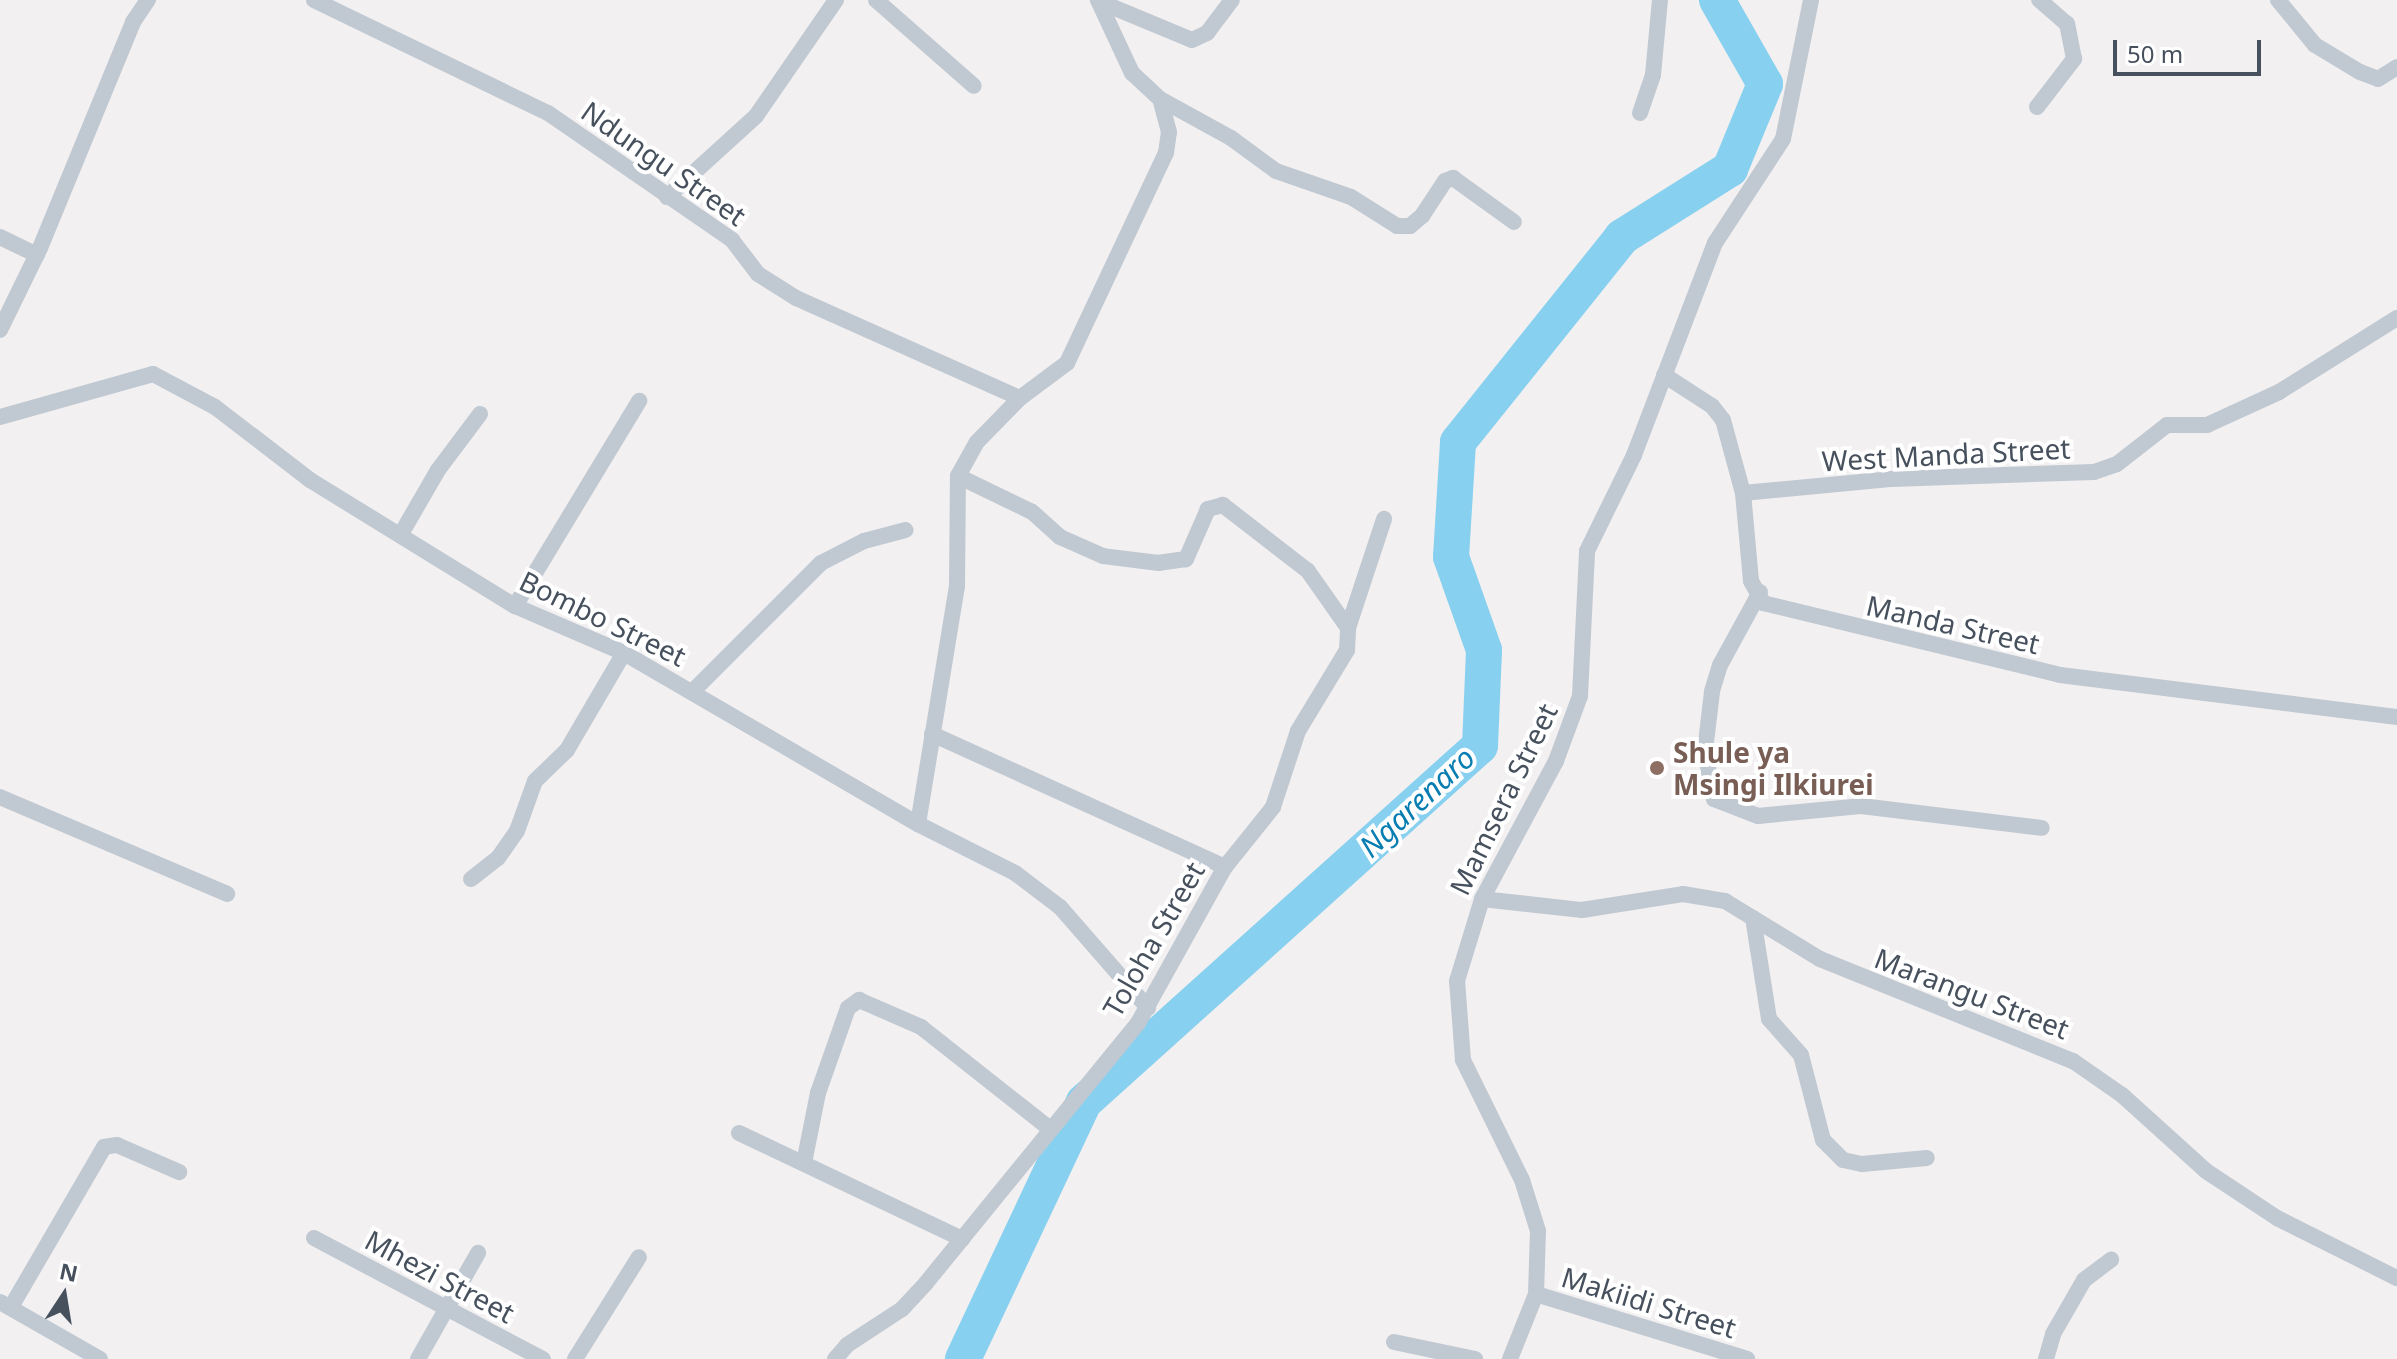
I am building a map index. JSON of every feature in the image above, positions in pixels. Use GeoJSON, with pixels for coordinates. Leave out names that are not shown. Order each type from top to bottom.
{"type":"FeatureCollection","features":[{"type":"Feature","properties":{"kind":"street"},"geometry":{"type":"LineString","coordinates":[[0,330],[37,255],[133,22],[148,0]]}},
{"type":"Feature","properties":{"kind":"street","name":"Ndungu Street"},"geometry":{"type":"LineString","coordinates":[[314,0],[548,113],[732,240],[758,274],[796,298],[1020,398]]}},
{"type":"Feature","properties":{"kind":"street"},"geometry":{"type":"LineString","coordinates":[[667,197],[756,116],[836,0]]}},
{"type":"Feature","properties":{"kind":"street"},"geometry":{"type":"LineString","coordinates":[[876,0],[974,86]]}},
{"type":"Feature","properties":{"kind":"street"},"geometry":{"type":"LineString","coordinates":[[1101,1],[1192,40],[1207,33],[1232,0]]}},
{"type":"Feature","properties":{"kind":"street"},"geometry":{"type":"LineString","coordinates":[[1640,113],[1653,75],[1660,0]]}},
{"type":"Feature","properties":{"kind":"street","name":"Mamsera Street"},"geometry":{"type":"LineString","coordinates":[[1510,1359],[1536,1294],[1538,1231],[1530,1204],[1463,1060],[1456,1023],[1457,981],[1482,899],[1567,736],[1583,672],[1582,567],[1664,375],[1715,243],[1783,139],[1811,0]]}},
{"type":"Feature","properties":{"kind":"street"},"geometry":{"type":"LineString","coordinates":[[2037,107],[2074,59],[2067,24],[2039,0]]}},
{"type":"Feature","properties":{"kind":"street"},"geometry":{"type":"LineString","coordinates":[[2278,0],[2315,45],[2360,72],[2378,79],[2397,67]]}},
{"type":"Feature","properties":{"kind":"street"},"geometry":{"type":"LineString","coordinates":[[1101,1],[1132,73],[1160,99],[1231,138],[1276,171],[1351,197],[1397,226],[1410,226],[1422,216],[1445,181],[1453,178],[1514,222]]}},
{"type":"Feature","properties":{"kind":"street"},"geometry":{"type":"LineString","coordinates":[[918,824],[957,587],[958,476],[977,442],[1020,398],[1067,363],[1137,207],[1159,178],[1169,132],[1160,99]]}},
{"type":"Feature","properties":{"kind":"street"},"geometry":{"type":"LineString","coordinates":[[0,237],[37,255]]}},
{"type":"Feature","properties":{"kind":"street","name":"West Manda Street"},"geometry":{"type":"LineString","coordinates":[[1743,493],[1892,479],[2094,472],[2117,464],[2167,425],[2207,425],[2279,392],[2397,318]]}},
{"type":"Feature","properties":{"kind":"street","name":"Bombo Street"},"geometry":{"type":"LineString","coordinates":[[0,417],[153,374],[215,407],[310,480],[515,606],[624,653],[918,824],[1038,888],[1123,974],[1148,1008]]}},
{"type":"Feature","properties":{"kind":"street"},"geometry":{"type":"LineString","coordinates":[[1664,375],[1712,406],[1723,420],[1743,493],[1751,581],[1760,592],[1720,665],[1712,692],[1705,751],[1714,799],[1758,816],[1861,806],[2042,828]]}},
{"type":"Feature","properties":{"kind":"street"},"geometry":{"type":"LineString","coordinates":[[515,606],[639,401]]}},
{"type":"Feature","properties":{"kind":"street"},"geometry":{"type":"LineString","coordinates":[[401,534],[438,470],[480,414]]}},
{"type":"Feature","properties":{"kind":"street"},"geometry":{"type":"LineString","coordinates":[[958,476],[1032,512],[1060,537],[1103,556],[1177,562],[1194,546],[1208,509],[1215,503],[1236,512],[1308,571],[1348,628]]}},
{"type":"Feature","properties":{"kind":"street","name":"Toloha Street"},"geometry":{"type":"LineString","coordinates":[[835,1359],[847,1345],[902,1309],[1148,1008],[1225,867],[1280,794],[1298,731],[1347,650],[1348,628],[1384,519]]}},
{"type":"Feature","properties":{"kind":"street"},"geometry":{"type":"LineString","coordinates":[[693,691],[821,563],[864,541],[906,530]]}},
{"type":"Feature","properties":{"kind":"street","name":"Manda Street"},"geometry":{"type":"LineString","coordinates":[[1760,592],[1763,603],[1783,611],[2060,675],[2397,717]]}},
{"type":"Feature","properties":{"kind":"street"},"geometry":{"type":"LineString","coordinates":[[471,879],[498,858],[517,831],[535,781],[567,750],[624,653]]}},
{"type":"Feature","properties":{"kind":"street"},"geometry":{"type":"LineString","coordinates":[[932,734],[1225,867]]}},
{"type":"Feature","properties":{"kind":"street"},"geometry":{"type":"LineString","coordinates":[[0,797],[227,894]]}},
{"type":"Feature","properties":{"kind":"street","name":"Marangu Street"},"geometry":{"type":"LineString","coordinates":[[1482,899],[1582,910],[1683,894],[1725,901],[1833,965],[2073,1061],[2241,1194],[2313,1239],[2395,1273]]}},
{"type":"Feature","properties":{"kind":"street"},"geometry":{"type":"LineString","coordinates":[[1753,918],[1769,1019],[1801,1055],[1823,1140],[1843,1160],[1862,1164],[1927,1158]]}},
{"type":"Feature","properties":{"kind":"street"},"geometry":{"type":"LineString","coordinates":[[804,1163],[818,1093],[848,1008],[859,1000],[921,1027],[1050,1129]]}},
{"type":"Feature","properties":{"kind":"street"},"geometry":{"type":"LineString","coordinates":[[739,1133],[962,1239]]}},
{"type":"Feature","properties":{"kind":"street"},"geometry":{"type":"LineString","coordinates":[[100,1359],[6,1304],[104,1147],[117,1145],[179,1172]]}},
{"type":"Feature","properties":{"kind":"street","name":"Mhezi Street"},"geometry":{"type":"LineString","coordinates":[[314,1238],[445,1311],[543,1359]]}},
{"type":"Feature","properties":{"kind":"street"},"geometry":{"type":"LineString","coordinates":[[418,1359],[478,1253]]}},
{"type":"Feature","properties":{"kind":"street"},"geometry":{"type":"LineString","coordinates":[[575,1359],[639,1257]]}},
{"type":"Feature","properties":{"kind":"street"},"geometry":{"type":"LineString","coordinates":[[2046,1359],[2059,1322],[2084,1280],[2111,1260]]}},
{"type":"Feature","properties":{"kind":"street","name":"Makiidi Street"},"geometry":{"type":"LineString","coordinates":[[1536,1294],[1729,1356],[1747,1359]]}},
{"type":"Feature","properties":{"kind":"street"},"geometry":{"type":"LineString","coordinates":[[1394,1342],[1475,1359]]}},
{"type":"Feature","properties":{"kind":"waterway","name":"Ngarenaro"},"geometry":{"type":"LineString","coordinates":[[963,1359],[1084,1102],[1480,746],[1484,650],[1451,557],[1458,442],[1622,237],[1730,169],[1765,84],[1717,0]]}},
{"type":"Feature","properties":{"kind":"place","name":"Shule ya Msingi Ilkiurei"},"geometry":{"type":"Point","coordinates":[1657,768]}}]}
